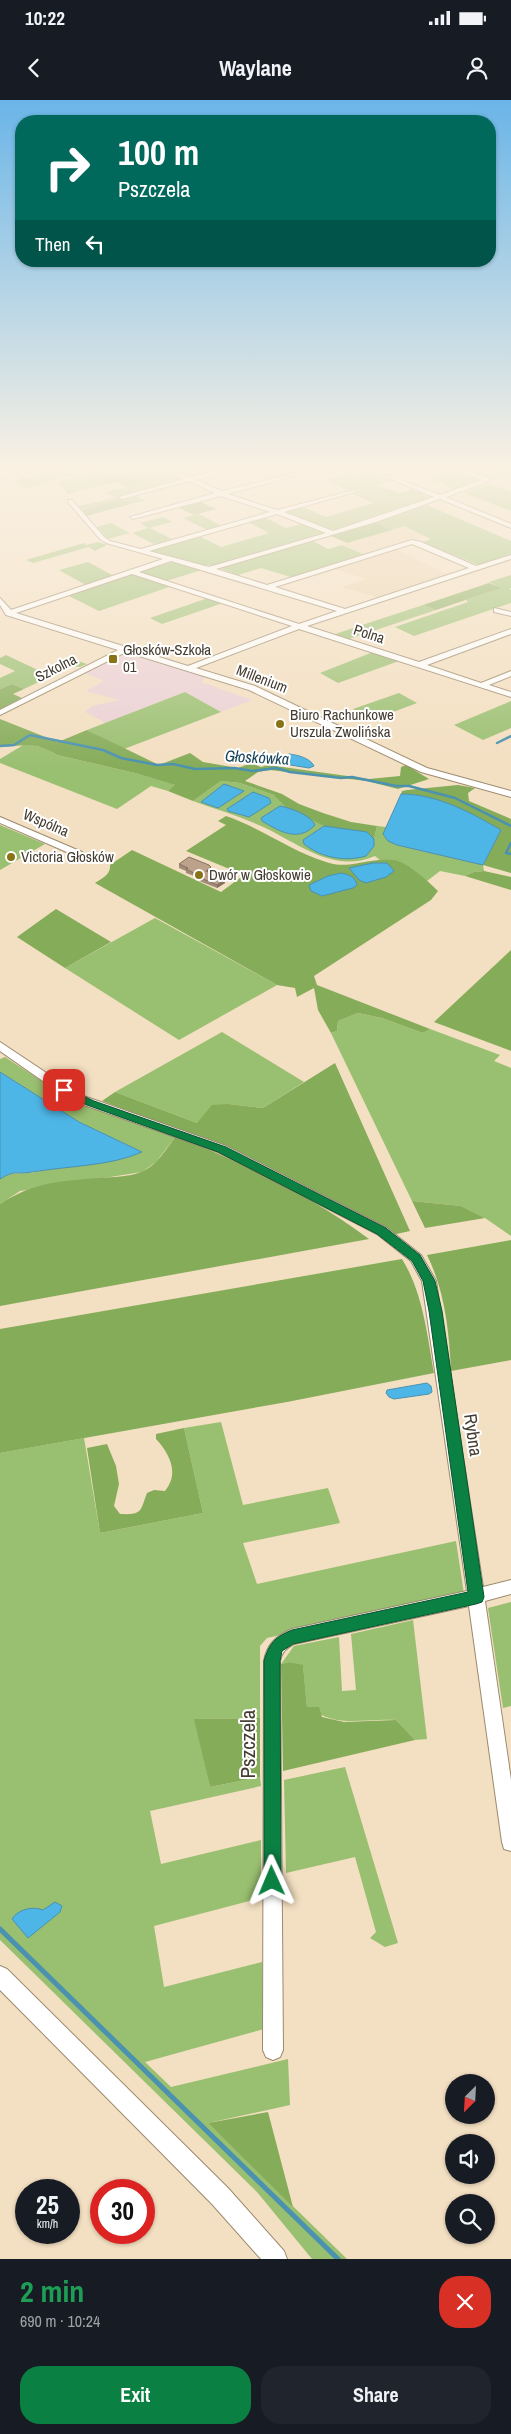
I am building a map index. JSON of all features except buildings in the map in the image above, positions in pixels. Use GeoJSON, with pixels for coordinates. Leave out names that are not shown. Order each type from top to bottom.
{"type":"FeatureCollection","features":[{"type":"Feature","properties":{"kind":"street"},"geometry":{"type":"LineString","coordinates":[[0,600],[9,613],[145,568]]}},
{"type":"Feature","properties":{"kind":"street"},"geometry":{"type":"LineString","coordinates":[[205,568],[345,611]]}},
{"type":"Feature","properties":{"kind":"street"},"geometry":{"type":"LineString","coordinates":[[210,569],[214,568]]}},
{"type":"Feature","properties":{"kind":"street"},"geometry":{"type":"LineString","coordinates":[[266,587],[328,568]]}},
{"type":"Feature","properties":{"kind":"street"},"geometry":{"type":"LineString","coordinates":[[190,668],[299,626],[480,568]]}},
{"type":"Feature","properties":{"kind":"street","name":"Polna"},"geometry":{"type":"LineString","coordinates":[[133,572],[511,695]]}},
{"type":"Feature","properties":{"kind":"street"},"geometry":{"type":"LineString","coordinates":[[498,610],[511,614]]}},
{"type":"Feature","properties":{"kind":"street","name":"Millenium"},"geometry":{"type":"LineString","coordinates":[[9,613],[190,668],[266,694],[378,750],[432,773],[511,794]]}},
{"type":"Feature","properties":{"kind":"street"},"geometry":{"type":"LineString","coordinates":[[419,665],[511,631]]}},
{"type":"Feature","properties":{"kind":"street","name":"Szkolna"},"geometry":{"type":"LineString","coordinates":[[0,713],[126,649]]}},
{"type":"Feature","properties":{"kind":"street"},"geometry":{"type":"LineString","coordinates":[[482,685],[511,673]]}},
{"type":"Feature","properties":{"kind":"street","name":"Wspólna"},"geometry":{"type":"LineString","coordinates":[[0,820],[79,854]]}},
{"type":"Feature","properties":{"kind":"street","name":"Rybna"},"geometry":{"type":"LineString","coordinates":[[0,1046],[74,1097],[222,1150],[382,1231],[416,1258],[429,1281],[435,1311],[511,1842]]}},
{"type":"Feature","properties":{"kind":"street","name":"Pszczela"},"geometry":{"type":"LineString","coordinates":[[273,2050],[272,1661],[276,1648],[282,1641],[292,1637],[476,1597],[511,1587]]}},
{"type":"Feature","properties":{"kind":"street"},"geometry":{"type":"LineString","coordinates":[[0,1976],[220,2196],[276,2259]]}},
{"type":"Feature","properties":{"kind":"shaded area"},"geometry":{"type":"Polygon","coordinates":[[[435,568],[450,575],[379,598],[342,587],[367,579],[334,569],[435,568]]]}},
{"type":"Feature","properties":{"kind":"shaded area"},"geometry":{"type":"Polygon","coordinates":[[[126,654],[206,677],[201,682],[252,700],[221,712],[185,692],[106,723],[85,712],[92,706],[120,700],[86,691],[104,681],[82,672],[126,654]]]}},
{"type":"Feature","properties":{"kind":"green space"},"geometry":{"type":"Polygon","coordinates":[[[67,568],[99,568],[114,576],[86,585],[59,570],[67,568]]]}},
{"type":"Feature","properties":{"kind":"green space"},"geometry":{"type":"Polygon","coordinates":[[[153,568],[205,569],[166,581],[139,572],[153,568]]]}},
{"type":"Feature","properties":{"kind":"green space"},"geometry":{"type":"Polygon","coordinates":[[[219,568],[322,568],[291,577],[261,568],[238,575],[219,568]]]}},
{"type":"Feature","properties":{"kind":"green space"},"geometry":{"type":"Polygon","coordinates":[[[133,573],[172,586],[99,611],[67,595],[133,573]]]}},
{"type":"Feature","properties":{"kind":"green space"},"geometry":{"type":"Polygon","coordinates":[[[511,575],[511,588],[509,589],[511,590],[511,603],[414,636],[395,627],[468,602],[466,600],[500,588],[489,582],[511,575]]]}},
{"type":"Feature","properties":{"kind":"green space"},"geometry":{"type":"Polygon","coordinates":[[[489,583],[501,588],[436,610],[423,605],[489,583]]]}},
{"type":"Feature","properties":{"kind":"green space"},"geometry":{"type":"Polygon","coordinates":[[[208,598],[223,603],[162,624],[150,618],[208,598]]]}},
{"type":"Feature","properties":{"kind":"green space"},"geometry":{"type":"Polygon","coordinates":[[[423,605],[436,610],[349,639],[335,634],[423,605]]]}},
{"type":"Feature","properties":{"kind":"green space"},"geometry":{"type":"Polygon","coordinates":[[[373,652],[399,661],[338,683],[320,673],[373,652]]]}},
{"type":"Feature","properties":{"kind":"green space"},"geometry":{"type":"Polygon","coordinates":[[[6,655],[40,671],[69,658],[87,664],[80,667],[72,666],[24,689],[12,684],[0,689],[0,678],[15,671],[0,664],[0,658],[6,655]]]}},
{"type":"Feature","properties":{"kind":"green space"},"geometry":{"type":"Polygon","coordinates":[[[12,684],[24,689],[13,694],[22,698],[0,710],[0,689],[12,684]]]}},
{"type":"Feature","properties":{"kind":"green space"},"geometry":{"type":"Polygon","coordinates":[[[185,692],[221,712],[124,749],[87,730],[185,692]]]}},
{"type":"Feature","properties":{"kind":"green space"},"geometry":{"type":"Polygon","coordinates":[[[399,693],[417,703],[372,720],[353,709],[399,693]]]}},
{"type":"Feature","properties":{"kind":"green space"},"geometry":{"type":"Polygon","coordinates":[[[511,701],[511,728],[483,740],[454,725],[511,701]]]}},
{"type":"Feature","properties":{"kind":"green space"},"geometry":{"type":"Polygon","coordinates":[[[0,719],[58,742],[87,730],[159,765],[190,753],[203,762],[238,768],[251,763],[261,767],[268,765],[369,779],[400,776],[401,767],[406,765],[429,779],[398,789],[367,781],[270,770],[258,772],[245,781],[282,794],[299,804],[323,813],[351,822],[377,826],[374,839],[367,832],[324,826],[286,807],[274,795],[240,783],[221,781],[193,801],[168,791],[175,785],[135,773],[57,755],[36,746],[0,747],[0,719]]]}},
{"type":"Feature","properties":{"kind":"green space"},"geometry":{"type":"Polygon","coordinates":[[[25,744],[46,748],[57,755],[135,773],[176,785],[168,791],[151,786],[117,809],[0,763],[0,759],[25,744]]]}},
{"type":"Feature","properties":{"kind":"green space"},"geometry":{"type":"Polygon","coordinates":[[[221,781],[240,783],[274,795],[324,826],[367,832],[374,839],[377,826],[386,827],[384,834],[397,845],[483,865],[484,871],[474,872],[465,876],[440,871],[427,881],[398,861],[381,861],[375,856],[359,861],[330,859],[302,848],[253,822],[193,801],[221,781]]]}},
{"type":"Feature","properties":{"kind":"green space"},"geometry":{"type":"Polygon","coordinates":[[[458,785],[475,788],[468,793],[469,801],[511,819],[511,873],[483,865],[501,830],[465,811],[440,801],[428,797],[401,794],[402,791],[407,790],[458,785]]]}},
{"type":"Feature","properties":{"kind":"green space"},"geometry":{"type":"Polygon","coordinates":[[[226,816],[301,852],[332,864],[385,860],[398,861],[414,870],[438,891],[431,900],[314,976],[317,985],[430,1029],[423,1033],[382,1018],[358,1013],[338,1021],[337,1031],[331,1033],[318,1010],[314,988],[297,997],[295,988],[277,985],[95,883],[108,873],[110,865],[132,850],[221,892],[244,875],[186,851],[226,825],[218,821],[226,816]]]}},
{"type":"Feature","properties":{"kind":"green space","name":"Victoria Głosków"},"geometry":{"type":"Polygon","coordinates":[[[0,825],[45,844],[0,870],[0,825]]]}},
{"type":"Feature","properties":{"kind":"green space"},"geometry":{"type":"Polygon","coordinates":[[[484,871],[511,877],[511,890],[465,876],[474,872],[484,871]]]}},
{"type":"Feature","properties":{"kind":"green space"},"geometry":{"type":"Polygon","coordinates":[[[56,909],[111,942],[65,968],[17,937],[56,909]]]}},
{"type":"Feature","properties":{"kind":"green space"},"geometry":{"type":"Polygon","coordinates":[[[155,918],[277,985],[179,1040],[65,968],[155,918]]]}},
{"type":"Feature","properties":{"kind":"green space"},"geometry":{"type":"Polygon","coordinates":[[[511,950],[511,1051],[434,1022],[511,950]]]}},
{"type":"Feature","properties":{"kind":"green space"},"geometry":{"type":"Polygon","coordinates":[[[358,1013],[382,1018],[423,1033],[430,1029],[500,1055],[494,1061],[511,1068],[511,1236],[485,1218],[461,1206],[412,1201],[331,1033],[337,1031],[338,1021],[358,1013]]]}},
{"type":"Feature","properties":{"kind":"green space"},"geometry":{"type":"Polygon","coordinates":[[[222,1032],[304,1082],[263,1108],[229,1104],[197,1123],[115,1092],[222,1032]]]}},
{"type":"Feature","properties":{"kind":"green space"},"geometry":{"type":"Polygon","coordinates":[[[5,1057],[74,1102],[176,1136],[156,1162],[142,1172],[20,1191],[0,1204],[0,1179],[8,1175],[116,1160],[142,1152],[79,1122],[0,1072],[0,1059],[5,1057]]]}},
{"type":"Feature","properties":{"kind":"green space"},"geometry":{"type":"Polygon","coordinates":[[[335,1063],[410,1231],[392,1235],[366,1217],[231,1150],[102,1101],[115,1092],[197,1123],[212,1105],[229,1104],[263,1108],[335,1063]]]}},
{"type":"Feature","properties":{"kind":"green space"},"geometry":{"type":"Polygon","coordinates":[[[176,1136],[227,1158],[300,1194],[369,1239],[0,1306],[0,1204],[24,1191],[48,1184],[136,1174],[152,1166],[176,1136]]]}},
{"type":"Feature","properties":{"kind":"green space"},"geometry":{"type":"Polygon","coordinates":[[[412,1201],[461,1206],[485,1218],[425,1228],[412,1201]]]}},
{"type":"Feature","properties":{"kind":"green space"},"geometry":{"type":"Polygon","coordinates":[[[511,1240],[511,1360],[451,1371],[449,1341],[442,1297],[427,1255],[511,1240]]]}},
{"type":"Feature","properties":{"kind":"green space"},"geometry":{"type":"Polygon","coordinates":[[[402,1259],[420,1300],[434,1373],[287,1402],[0,1453],[0,1329],[402,1259]]]}},
{"type":"Feature","properties":{"kind":"green space"},"geometry":{"type":"Polygon","coordinates":[[[221,1422],[243,1505],[328,1488],[340,1523],[243,1543],[257,1584],[456,1541],[464,1594],[267,1638],[260,1646],[260,1718],[195,1719],[210,1787],[260,1777],[261,1786],[150,1811],[161,1864],[261,1840],[261,1898],[154,1926],[164,1987],[262,1962],[264,2029],[145,2062],[171,2087],[288,2059],[290,2105],[208,2123],[347,2259],[312,2259],[257,2192],[0,1940],[0,1453],[84,1438],[100,1533],[203,1513],[184,1428],[221,1422]]]}},
{"type":"Feature","properties":{"kind":"green space"},"geometry":{"type":"Polygon","coordinates":[[[184,1428],[203,1513],[100,1533],[87,1448],[107,1444],[116,1466],[119,1484],[114,1506],[120,1514],[133,1514],[140,1511],[147,1493],[154,1490],[165,1491],[172,1477],[169,1457],[156,1439],[156,1434],[184,1428]]]}},
{"type":"Feature","properties":{"kind":"green space"},"geometry":{"type":"Polygon","coordinates":[[[511,1602],[511,1706],[503,1708],[488,1608],[511,1602]]]}},
{"type":"Feature","properties":{"kind":"green space"},"geometry":{"type":"Polygon","coordinates":[[[413,1620],[427,1739],[415,1740],[396,1720],[350,1721],[329,1718],[319,1714],[307,1707],[303,1666],[289,1662],[281,1664],[294,1646],[339,1637],[342,1691],[356,1690],[351,1634],[413,1620]]]}},
{"type":"Feature","properties":{"kind":"green space"},"geometry":{"type":"Polygon","coordinates":[[[289,1662],[303,1665],[307,1707],[319,1707],[322,1717],[344,1722],[396,1720],[415,1740],[283,1771],[281,1664],[289,1662]]]}},
{"type":"Feature","properties":{"kind":"green space"},"geometry":{"type":"Polygon","coordinates":[[[260,1718],[260,1777],[210,1787],[194,1719],[260,1718]]]}},
{"type":"Feature","properties":{"kind":"green space"},"geometry":{"type":"Polygon","coordinates":[[[345,1767],[398,1943],[385,1947],[370,1938],[376,1932],[355,1857],[286,1873],[284,1780],[345,1767]]]}},
{"type":"Feature","properties":{"kind":"green space"},"geometry":{"type":"Polygon","coordinates":[[[268,2112],[293,2207],[208,2123],[268,2112]]]}},
{"type":"Feature","properties":{"kind":"water"},"geometry":{"type":"Polygon","coordinates":[[[289,754],[307,759],[314,766],[309,768],[272,762],[289,754]]]}},
{"type":"Feature","properties":{"kind":"water"},"geometry":{"type":"Polygon","coordinates":[[[224,784],[244,791],[218,808],[201,802],[224,784]]]}},
{"type":"Feature","properties":{"kind":"water"},"geometry":{"type":"Polygon","coordinates":[[[253,792],[269,798],[271,803],[249,817],[228,811],[227,809],[253,792]]]}},
{"type":"Feature","properties":{"kind":"water"},"geometry":{"type":"Polygon","coordinates":[[[401,794],[427,797],[453,805],[501,830],[483,865],[397,845],[388,841],[383,834],[401,794]]]}},
{"type":"Feature","properties":{"kind":"water"},"geometry":{"type":"Polygon","coordinates":[[[280,806],[305,815],[315,825],[302,833],[288,834],[262,821],[261,818],[280,806]]]}},
{"type":"Feature","properties":{"kind":"water"},"geometry":{"type":"Polygon","coordinates":[[[324,826],[367,832],[374,839],[374,846],[366,856],[350,859],[334,858],[318,853],[304,844],[303,840],[324,826]]]}},
{"type":"Feature","properties":{"kind":"water"},"geometry":{"type":"Polygon","coordinates":[[[373,863],[387,863],[394,871],[386,877],[366,883],[359,880],[349,868],[373,863]]]}},
{"type":"Feature","properties":{"kind":"water"},"geometry":{"type":"Polygon","coordinates":[[[341,873],[353,878],[357,885],[353,888],[322,896],[311,891],[309,885],[328,876],[341,873]]]}},
{"type":"Feature","properties":{"kind":"water"},"geometry":{"type":"Polygon","coordinates":[[[0,1072],[79,1122],[142,1152],[130,1157],[103,1163],[27,1173],[13,1173],[0,1179],[0,1072]]]}},
{"type":"Feature","properties":{"kind":"water"},"geometry":{"type":"Polygon","coordinates":[[[427,1383],[431,1386],[432,1392],[429,1394],[394,1399],[386,1393],[387,1390],[427,1383]]]}},
{"type":"Feature","properties":{"kind":"water"},"geometry":{"type":"Polygon","coordinates":[[[55,1902],[62,1906],[60,1912],[28,1938],[12,1919],[22,1911],[30,1908],[43,1910],[55,1902]]]}},
{"type":"Feature","properties":{"kind":"waterway","name":"Głoskówka"},"geometry":{"type":"LineString","coordinates":[[0,746],[14,745],[30,735],[103,750],[121,758],[157,765],[173,764],[195,769],[234,768],[253,771],[276,768],[290,772],[341,778],[352,777],[396,786],[409,786],[455,798],[511,826]]}},
{"type":"Feature","properties":{"kind":"waterway"},"geometry":{"type":"LineString","coordinates":[[497,743],[511,736]]}},
{"type":"Feature","properties":{"kind":"waterway","name":"Głoskówka"},"geometry":{"type":"LineString","coordinates":[[511,843],[506,853],[511,854]]}},
{"type":"Feature","properties":{"kind":"waterway"},"geometry":{"type":"LineString","coordinates":[[0,1929],[338,2259]]}},
{"type":"Feature","properties":{"kind":"place","name":"Głosków-Szkoła 01"},"geometry":{"type":"Point","coordinates":[113,659]}},
{"type":"Feature","properties":{"kind":"place","name":"Biuro Rachunkowe Urszula Zwolińska"},"geometry":{"type":"Point","coordinates":[280,724]}},
{"type":"Feature","properties":{"kind":"place","name":"Victoria Głosków"},"geometry":{"type":"Point","coordinates":[11,857]}},
{"type":"Feature","properties":{"kind":"place","name":"Dwór w Głoskowie"},"geometry":{"type":"Point","coordinates":[199,875]}},
{"type":"Feature","properties":{"kind":"route"},"geometry":{"type":"LineString","coordinates":[[64,1090],[74,1097],[179,1133],[241,1158],[382,1231],[416,1258],[429,1281],[435,1311],[476,1597],[292,1637],[282,1641],[276,1648],[272,1661],[272,1881]]}}]}
